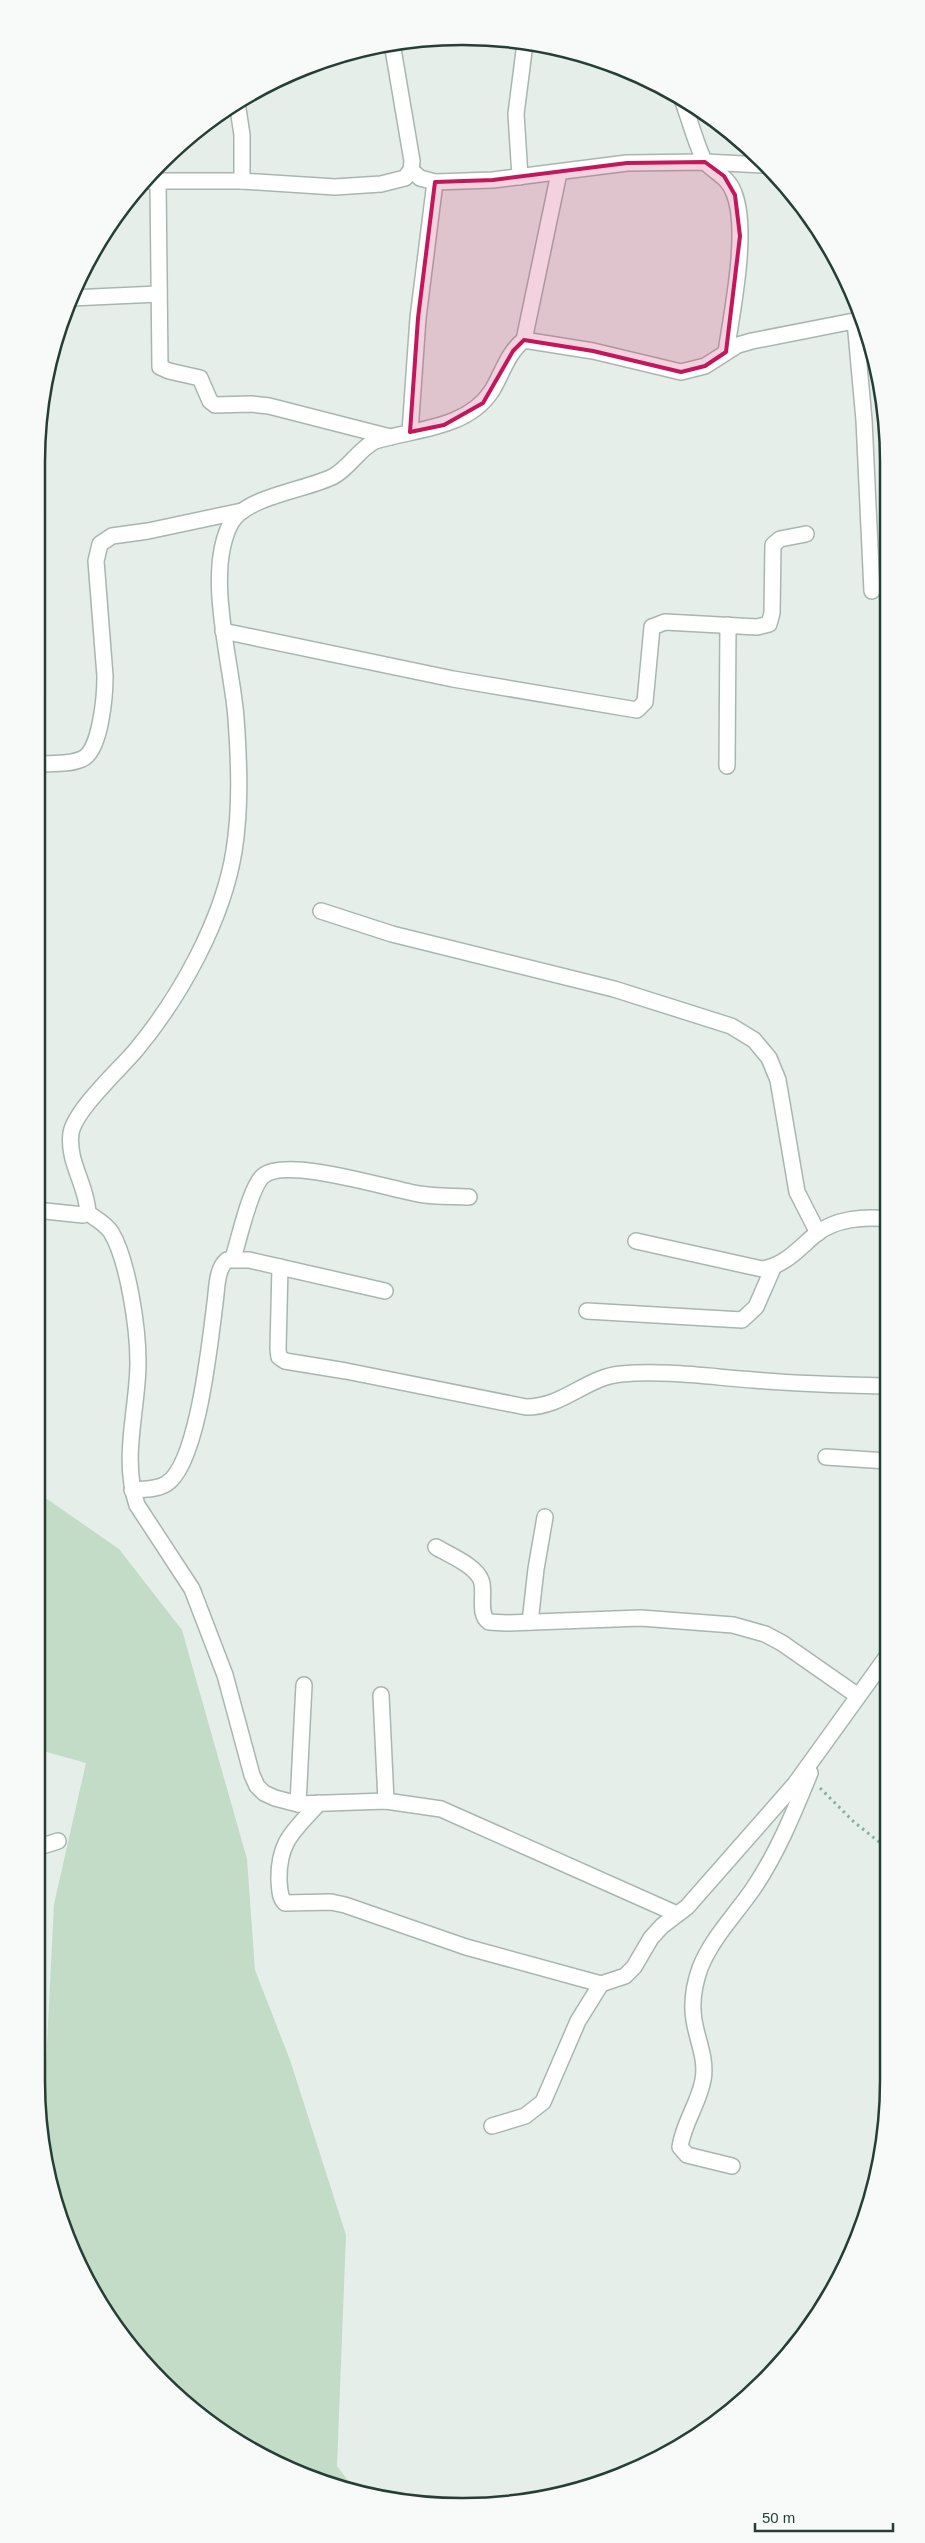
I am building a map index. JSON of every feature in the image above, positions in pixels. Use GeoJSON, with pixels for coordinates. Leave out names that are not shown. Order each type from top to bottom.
{"type":"FeatureCollection","features":[{"type":"Feature","properties":{"kind":"street"},"geometry":{"type":"LineString","coordinates":[[520,177],[516,114],[523,50]]}},
{"type":"Feature","properties":{"kind":"street"},"geometry":{"type":"LineString","coordinates":[[154,181],[242,180],[335,187],[400,181],[411,170],[411,153],[393,51]]}},
{"type":"Feature","properties":{"kind":"street"},"geometry":{"type":"LineString","coordinates":[[686,110],[705,162],[724,176],[733,190],[740,236],[737,277],[726,352]]}},
{"type":"Feature","properties":{"kind":"street"},"geometry":{"type":"LineString","coordinates":[[237,112],[242,135],[242,180]]}},
{"type":"Feature","properties":{"kind":"street"},"geometry":{"type":"LineString","coordinates":[[411,170],[420,178],[435,182],[520,177],[627,164],[705,162],[755,165]]}},
{"type":"Feature","properties":{"kind":"street"},"geometry":{"type":"LineString","coordinates":[[45,763],[74,761],[84,758],[90,753],[96,740],[105,694],[96,562],[100,544],[112,536],[156,530],[244,510],[264,500],[332,478],[343,471],[367,445],[390,437],[444,425],[471,412],[483,403],[513,351],[524,340],[558,173]]}},
{"type":"Feature","properties":{"kind":"street"},"geometry":{"type":"LineString","coordinates":[[410,432],[418,318],[435,182]]}},
{"type":"Feature","properties":{"kind":"street"},"geometry":{"type":"LineString","coordinates":[[151,185],[158,294],[160,367],[200,378],[212,404],[269,406],[390,437]]}},
{"type":"Feature","properties":{"kind":"street"},"geometry":{"type":"LineString","coordinates":[[79,298],[158,294]]}},
{"type":"Feature","properties":{"kind":"street"},"geometry":{"type":"LineString","coordinates":[[524,340],[593,351],[681,372],[705,366],[726,352],[752,341],[855,320]]}},
{"type":"Feature","properties":{"kind":"street"},"geometry":{"type":"LineString","coordinates":[[857,327],[872,591]]}},
{"type":"Feature","properties":{"kind":"street"},"geometry":{"type":"LineString","coordinates":[[244,510],[232,521],[222,559],[220,614],[236,716],[239,788],[234,851],[222,898],[201,947],[167,1010],[136,1050],[81,1112],[72,1130],[70,1149],[88,1213],[110,1231],[119,1249],[135,1326],[138,1361],[132,1431],[130,1478],[132,1490],[137,1505],[192,1589],[207,1623],[225,1675],[257,1786],[264,1793],[298,1804],[386,1801],[441,1809],[459,1815],[678,1914]]}},
{"type":"Feature","properties":{"kind":"street"},"geometry":{"type":"LineString","coordinates":[[223,631],[453,678],[638,710],[645,702],[652,627],[665,622],[757,627],[769,624],[772,613],[773,545],[780,539],[806,534]]}},
{"type":"Feature","properties":{"kind":"street"},"geometry":{"type":"LineString","coordinates":[[727,766],[728,625]]}},
{"type":"Feature","properties":{"kind":"street"},"geometry":{"type":"LineString","coordinates":[[321,911],[392,934],[614,988],[731,1026],[754,1040],[770,1058],[778,1080],[796,1192],[818,1233]]}},
{"type":"Feature","properties":{"kind":"street"},"geometry":{"type":"LineString","coordinates":[[132,1490],[165,1484],[181,1466],[189,1448],[211,1335],[220,1271],[223,1264],[233,1258],[255,1188],[262,1177],[270,1172],[285,1170],[326,1174],[421,1194],[468,1197]]}},
{"type":"Feature","properties":{"kind":"street"},"geometry":{"type":"LineString","coordinates":[[45,1211],[83,1215],[88,1213]]}},
{"type":"Feature","properties":{"kind":"street"},"geometry":{"type":"LineString","coordinates":[[636,1241],[762,1269],[773,1268],[781,1264],[827,1227],[852,1219],[880,1219]]}},
{"type":"Feature","properties":{"kind":"street"},"geometry":{"type":"LineString","coordinates":[[233,1258],[385,1291]]}},
{"type":"Feature","properties":{"kind":"street"},"geometry":{"type":"LineString","coordinates":[[280,1267],[278,1349],[279,1357],[285,1362],[346,1371],[526,1407],[541,1407],[558,1402],[606,1377],[620,1374],[880,1386]]}},
{"type":"Feature","properties":{"kind":"street"},"geometry":{"type":"LineString","coordinates":[[587,1311],[742,1320],[756,1307],[773,1268]]}},
{"type":"Feature","properties":{"kind":"street"},"geometry":{"type":"LineString","coordinates":[[826,1457],[880,1461]]}},
{"type":"Feature","properties":{"kind":"street"},"geometry":{"type":"LineString","coordinates":[[530,1622],[536,1569],[545,1517]]}},
{"type":"Feature","properties":{"kind":"street"},"geometry":{"type":"LineString","coordinates":[[436,1547],[477,1574],[482,1581],[486,1620],[506,1623],[641,1618],[734,1625],[749,1628],[782,1643],[858,1696]]}},
{"type":"Feature","properties":{"kind":"street"},"geometry":{"type":"LineString","coordinates":[[319,1803],[294,1831],[281,1852],[280,1894],[286,1902],[331,1902],[344,1905],[466,1947],[601,1984],[625,1976],[634,1967],[651,1938],[687,1907],[817,1756],[880,1666]]}},
{"type":"Feature","properties":{"kind":"street"},"geometry":{"type":"LineString","coordinates":[[298,1804],[304,1685]]}},
{"type":"Feature","properties":{"kind":"street"},"geometry":{"type":"LineString","coordinates":[[382,1695],[386,1801]]}},
{"type":"Feature","properties":{"kind":"street"},"geometry":{"type":"LineString","coordinates":[[732,2166],[687,2154],[680,2147],[703,2080],[703,2060],[692,2001],[695,1984],[701,1966],[714,1942],[754,1889],[773,1854],[817,1756]]}},
{"type":"Feature","properties":{"kind":"street"},"geometry":{"type":"LineString","coordinates":[[45,1845],[58,1840]]}},
{"type":"Feature","properties":{"kind":"street"},"geometry":{"type":"LineString","coordinates":[[492,2126],[525,2116],[543,2102],[578,2021],[601,1984]]}},
{"type":"Feature","properties":{"kind":"path"},"geometry":{"type":"LineString","coordinates":[[808,1777],[854,1822],[880,1843]]}},
{"type":"Feature","properties":{"kind":"highlighted area"},"geometry":{"type":"Polygon","coordinates":[[[705,162],[724,176],[735,195],[740,236],[726,352],[705,366],[681,372],[593,351],[524,340],[513,351],[483,403],[444,425],[410,432],[418,318],[435,182],[493,180],[627,163],[705,162]]]}},
{"type":"Feature","properties":{"kind":"green space"},"geometry":{"type":"Polygon","coordinates":[[[47,1499],[119,1549],[182,1630],[247,1859],[255,1970],[290,2060],[346,2235],[337,2466],[350,2483],[303,2466],[254,2442],[208,2412],[167,2376],[131,2335],[115,2312],[88,2265],[67,2215],[53,2162],[46,2108],[45,2082],[54,1904],[86,1763],[45,1752],[45,1500],[47,1499]]]}}]}
